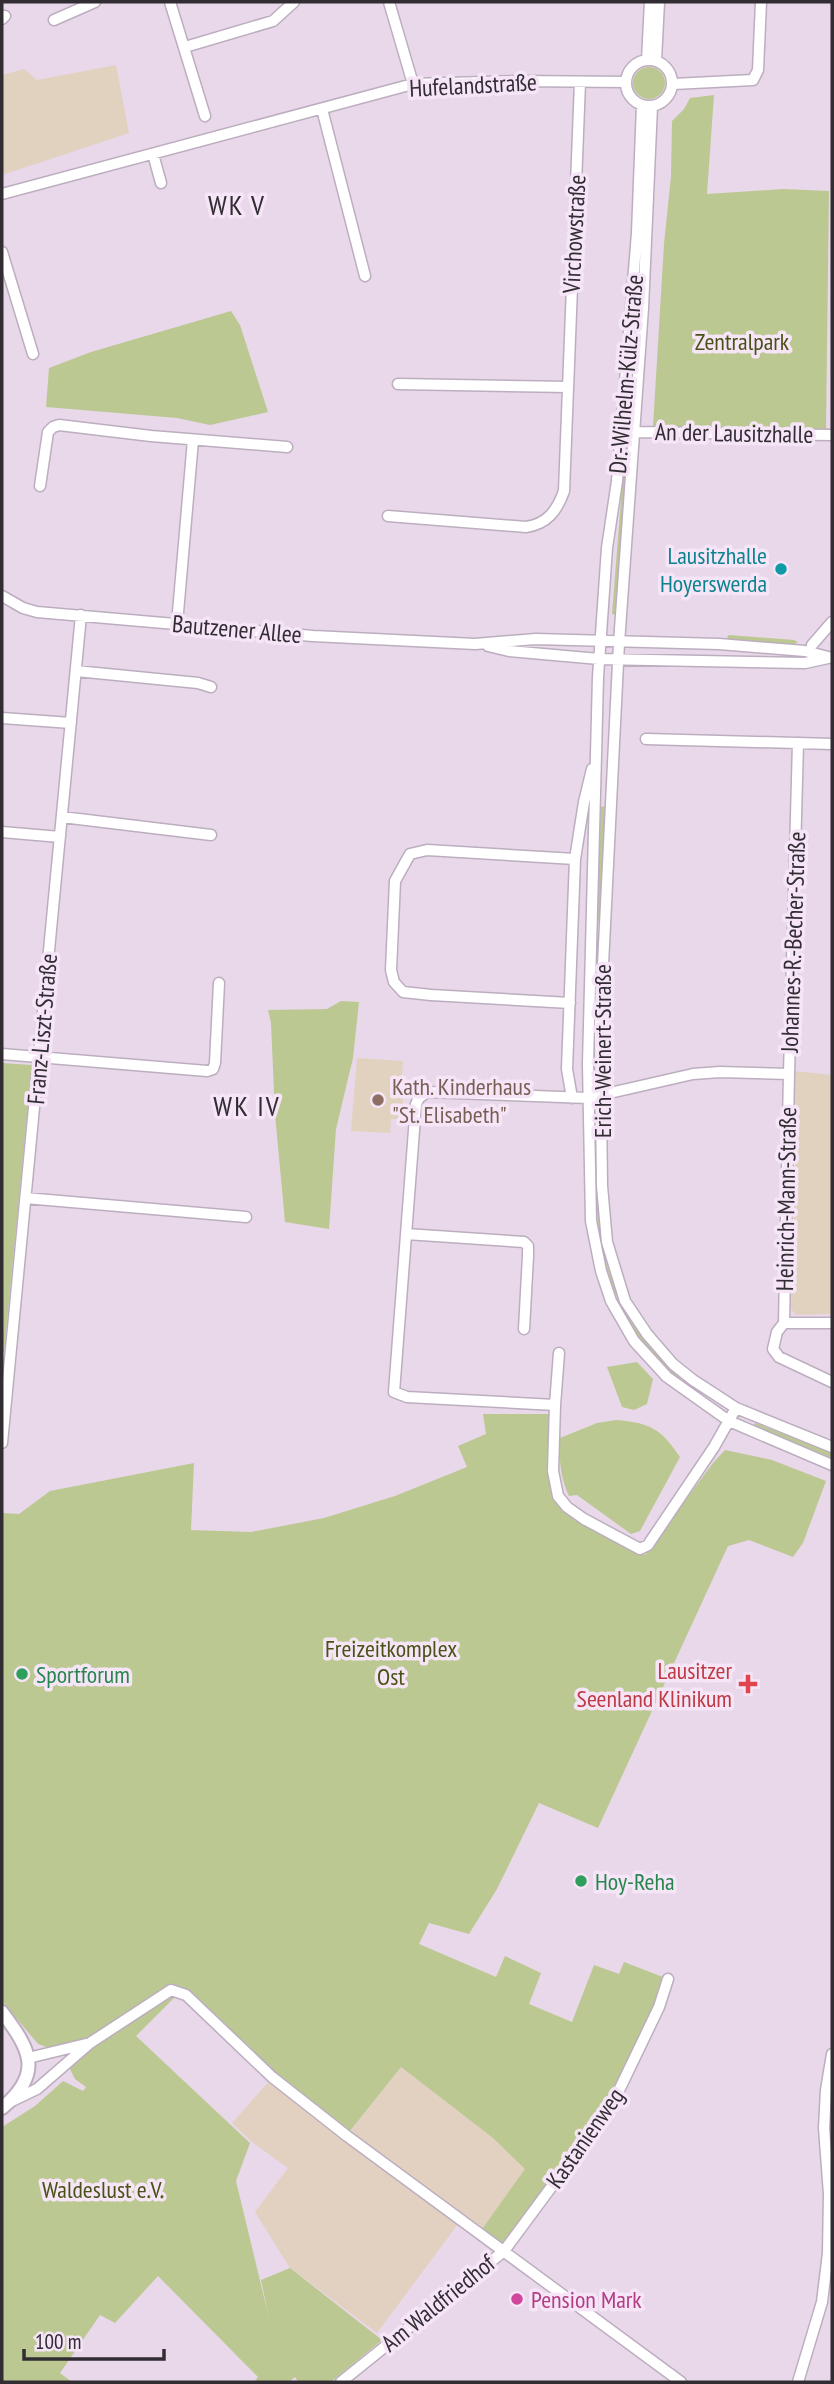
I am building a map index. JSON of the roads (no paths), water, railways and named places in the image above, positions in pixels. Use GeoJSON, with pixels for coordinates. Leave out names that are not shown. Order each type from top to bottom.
{"type":"FeatureCollection","features":[{"type":"Feature","properties":{"kind":"main road"},"geometry":{"type":"LineString","coordinates":[[2,2012],[22,2038],[28,2058],[26,2075],[20,2088],[5,2106]]}},
{"type":"Feature","properties":{"kind":"street"},"geometry":{"type":"LineString","coordinates":[[54,20],[95,2]]}},
{"type":"Feature","properties":{"kind":"street"},"geometry":{"type":"LineString","coordinates":[[170,2],[205,116]]}},
{"type":"Feature","properties":{"kind":"street"},"geometry":{"type":"LineString","coordinates":[[185,47],[273,20],[294,2]]}},
{"type":"Feature","properties":{"kind":"street"},"geometry":{"type":"LineString","coordinates":[[389,2],[413,85]]}},
{"type":"Feature","properties":{"kind":"street"},"geometry":{"type":"LineString","coordinates":[[650,2],[652,60]]}},
{"type":"Feature","properties":{"kind":"street"},"geometry":{"type":"LineString","coordinates":[[652,60],[659,2]]}},
{"type":"Feature","properties":{"kind":"street"},"geometry":{"type":"LineString","coordinates":[[673,84],[753,80],[758,70],[761,2]]}},
{"type":"Feature","properties":{"kind":"street"},"geometry":{"type":"LineString","coordinates":[[652,60],[668,69],[673,84],[666,99],[647,106],[630,96],[626,82],[632,67],[652,60]]}},
{"type":"Feature","properties":{"kind":"street","name":"Hufelandstraße"},"geometry":{"type":"LineString","coordinates":[[2,194],[413,85],[519,81],[626,82]]}},
{"type":"Feature","properties":{"kind":"street","name":"Virchowstraße"},"geometry":{"type":"LineString","coordinates":[[388,516],[526,527],[544,520],[558,507],[564,491],[580,82]]}},
{"type":"Feature","properties":{"kind":"street","name":"Dr.-Wilhelm-Külz-Straße"},"geometry":{"type":"LineString","coordinates":[[619,643],[636,432],[647,106]]}},
{"type":"Feature","properties":{"kind":"street","name":"Dr.-Wilhelm-Külz-Straße"},"geometry":{"type":"LineString","coordinates":[[600,642],[607,548],[623,416],[647,106]]}},
{"type":"Feature","properties":{"kind":"street"},"geometry":{"type":"LineString","coordinates":[[322,109],[365,276]]}},
{"type":"Feature","properties":{"kind":"street"},"geometry":{"type":"LineString","coordinates":[[153,154],[161,183]]}},
{"type":"Feature","properties":{"kind":"street"},"geometry":{"type":"LineString","coordinates":[[2,252],[33,354]]}},
{"type":"Feature","properties":{"kind":"street"},"geometry":{"type":"LineString","coordinates":[[398,384],[568,387]]}},
{"type":"Feature","properties":{"kind":"street"},"geometry":{"type":"LineString","coordinates":[[40,486],[47,438],[53,427],[59,425],[287,447]]}},
{"type":"Feature","properties":{"kind":"street","name":"An der Lausitzhalle"},"geometry":{"type":"LineString","coordinates":[[636,432],[832,435]]}},
{"type":"Feature","properties":{"kind":"street"},"geometry":{"type":"LineString","coordinates":[[177,624],[193,440]]}},
{"type":"Feature","properties":{"kind":"street","name":"Bautzener Allee"},"geometry":{"type":"LineString","coordinates":[[2,596],[23,608],[37,612],[313,636],[475,644],[537,639],[719,645],[805,651],[830,658]]}},
{"type":"Feature","properties":{"kind":"street","name":"Franz-Liszt-Straße"},"geometry":{"type":"LineString","coordinates":[[2,1443],[6,1358],[25,1198],[81,615]]}},
{"type":"Feature","properties":{"kind":"street"},"geometry":{"type":"LineString","coordinates":[[812,645],[832,622]]}},
{"type":"Feature","properties":{"kind":"street","name":"Erich-Weinert-Straße"},"geometry":{"type":"LineString","coordinates":[[600,642],[588,1098],[591,1221],[601,1271],[611,1301],[634,1341],[667,1377],[729,1421],[832,1465]]}},
{"type":"Feature","properties":{"kind":"street","name":"Erich-Weinert-Straße"},"geometry":{"type":"LineString","coordinates":[[619,643],[600,1025],[602,1186],[607,1241],[625,1301],[647,1334],[673,1364],[736,1408],[832,1447]]}},
{"type":"Feature","properties":{"kind":"street","name":"Bautzener Allee"},"geometry":{"type":"LineString","coordinates":[[475,644],[509,651],[599,659],[806,663],[830,658]]}},
{"type":"Feature","properties":{"kind":"street"},"geometry":{"type":"LineString","coordinates":[[76,671],[198,683],[211,687]]}},
{"type":"Feature","properties":{"kind":"street"},"geometry":{"type":"LineString","coordinates":[[2,718],[71,723]]}},
{"type":"Feature","properties":{"kind":"street"},"geometry":{"type":"LineString","coordinates":[[646,739],[832,744]]}},
{"type":"Feature","properties":{"kind":"street","name":"Johannes-R.-Becher-Straße"},"geometry":{"type":"LineString","coordinates":[[405,1234],[416,1104],[424,1093],[588,1098],[693,1074],[789,1074],[798,743]]}},
{"type":"Feature","properties":{"kind":"street","name":"Erich-Weinert-Straße"},"geometry":{"type":"LineString","coordinates":[[572,1098],[567,1069],[575,859],[584,802],[597,752]]}},
{"type":"Feature","properties":{"kind":"street"},"geometry":{"type":"LineString","coordinates":[[62,817],[211,835]]}},
{"type":"Feature","properties":{"kind":"street"},"geometry":{"type":"LineString","coordinates":[[2,832],[60,837]]}},
{"type":"Feature","properties":{"kind":"street"},"geometry":{"type":"LineString","coordinates":[[570,1003],[402,992],[394,982],[391,970],[394,881],[410,854],[427,850],[575,859]]}},
{"type":"Feature","properties":{"kind":"street"},"geometry":{"type":"LineString","coordinates":[[2,1054],[208,1071],[213,1069],[219,983]]}},
{"type":"Feature","properties":{"kind":"street","name":"Heinrich-Mann-Straße"},"geometry":{"type":"LineString","coordinates":[[789,1074],[784,1323],[774,1342],[774,1352],[832,1382]]}},
{"type":"Feature","properties":{"kind":"street"},"geometry":{"type":"LineString","coordinates":[[25,1198],[246,1217]]}},
{"type":"Feature","properties":{"kind":"street"},"geometry":{"type":"LineString","coordinates":[[524,1329],[528,1246],[524,1242],[405,1234],[394,1392],[407,1397],[555,1405]]}},
{"type":"Feature","properties":{"kind":"street","name":"Heinrich-Mann-Straße"},"geometry":{"type":"LineString","coordinates":[[784,1323],[832,1323]]}},
{"type":"Feature","properties":{"kind":"street"},"geometry":{"type":"LineString","coordinates":[[559,1353],[553,1471],[558,1496],[567,1507],[584,1519],[640,1549],[648,1545],[736,1408]]}},
{"type":"Feature","properties":{"kind":"street","name":"Kastanienweg"},"geometry":{"type":"LineString","coordinates":[[503,2251],[612,2105],[659,2007],[668,1979]]}},
{"type":"Feature","properties":{"kind":"street"},"geometry":{"type":"LineString","coordinates":[[5,2106],[37,2089],[90,2043],[171,1990],[180,1992],[272,2077],[347,2136],[681,2382]]}},
{"type":"Feature","properties":{"kind":"street"},"geometry":{"type":"LineString","coordinates":[[28,2058],[90,2043]]}},
{"type":"Feature","properties":{"kind":"street"},"geometry":{"type":"LineString","coordinates":[[798,2382],[824,2292],[831,2194],[824,2128],[832,2054]]}},
{"type":"Feature","properties":{"kind":"street","name":"Am Waldfriedhof"},"geometry":{"type":"LineString","coordinates":[[341,2382],[503,2251]]}},
{"type":"Feature","properties":{"kind":"place","name":"Lausitzhalle Hoyerswerda"},"geometry":{"type":"Point","coordinates":[781,569]}},
{"type":"Feature","properties":{"kind":"place","name":"Kath. Kinderhaus \"St. Elisabeth\""},"geometry":{"type":"Point","coordinates":[378,1100]}},
{"type":"Feature","properties":{"kind":"place","name":"Sportforum"},"geometry":{"type":"Point","coordinates":[22,1674]}},
{"type":"Feature","properties":{"kind":"place","name":"Lausitzer Seenland Klinikum"},"geometry":{"type":"Point","coordinates":[748,1684]}},
{"type":"Feature","properties":{"kind":"place","name":"Hoy-Reha"},"geometry":{"type":"Point","coordinates":[581,1881]}},
{"type":"Feature","properties":{"kind":"place","name":"Pension Mark"},"geometry":{"type":"Point","coordinates":[517,2299]}},
{"type":"Feature","properties":{"kind":"district","name":"WK V"},"geometry":{"type":"Point","coordinates":[237,204]}},
{"type":"Feature","properties":{"kind":"district","name":"WK IV"},"geometry":{"type":"Point","coordinates":[247,1105]}},
{"type":"Feature","properties":{"kind":"park label","name":"Zentralpark"},"geometry":{"type":"Point","coordinates":[742,341]}},
{"type":"Feature","properties":{"kind":"park label","name":"Freizeitkomplex Ost"},"geometry":{"type":"Point","coordinates":[391,1662]}},
{"type":"Feature","properties":{"kind":"park label","name":"Waldeslust e.V."},"geometry":{"type":"Point","coordinates":[103,2189]}}]}
